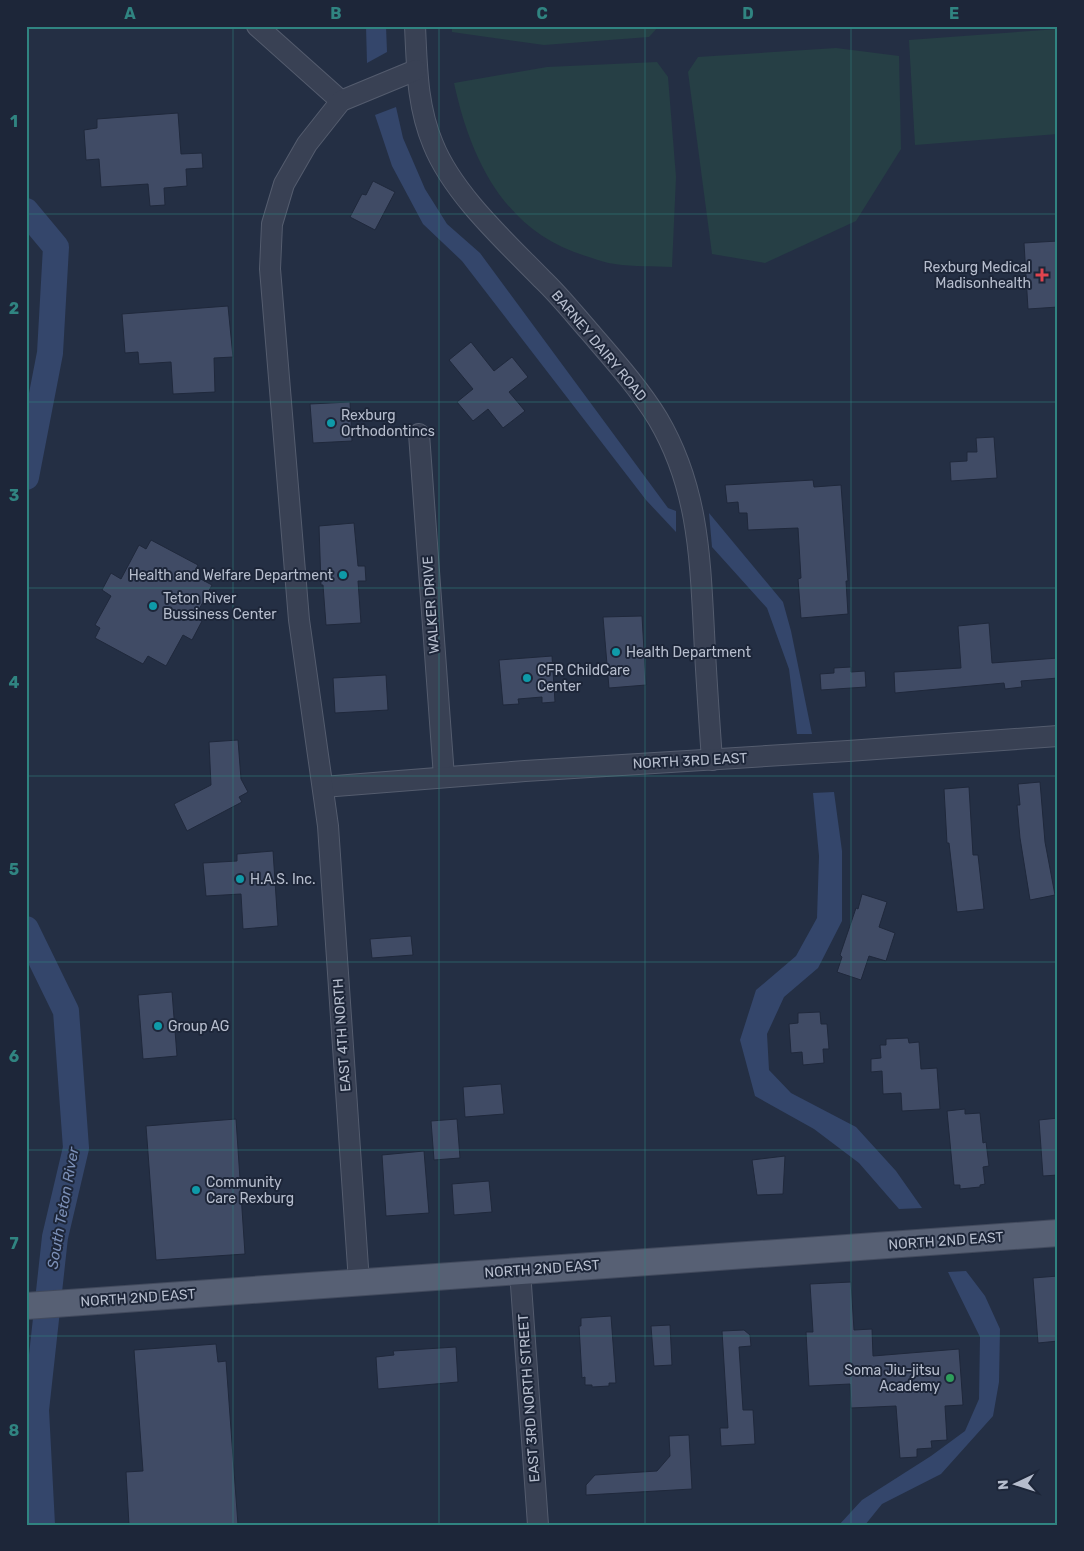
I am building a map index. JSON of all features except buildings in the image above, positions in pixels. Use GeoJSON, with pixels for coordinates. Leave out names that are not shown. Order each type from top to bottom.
{"type":"FeatureCollection","features":[{"type":"Feature","properties":{"kind":"main road","name":"NORTH 2ND EAST"},"geometry":{"type":"LineString","coordinates":[[26,1306],[1058,1233]]}},
{"type":"Feature","properties":{"kind":"street"},"geometry":{"type":"LineString","coordinates":[[257,26],[341,101],[416,70]]}},
{"type":"Feature","properties":{"kind":"street","name":"BARNEY DAIRY ROAD"},"geometry":{"type":"LineString","coordinates":[[415,26],[416,70],[423,116],[433,145],[446,171],[497,233],[548,284],[612,357],[658,419],[682,469],[691,504],[699,550],[712,760]]}},
{"type":"Feature","properties":{"kind":"street","name":"EAST 4TH NORTH"},"geometry":{"type":"LineString","coordinates":[[341,101],[307,144],[284,184],[272,224],[270,269],[299,620],[328,826],[359,1282]]}},
{"type":"Feature","properties":{"kind":"street","name":"WALKER DRIVE"},"geometry":{"type":"LineString","coordinates":[[419,434],[444,777]]}},
{"type":"Feature","properties":{"kind":"street","name":"NORTH 3RD EAST"},"geometry":{"type":"LineString","coordinates":[[323,787],[444,777],[1058,736]]}},
{"type":"Feature","properties":{"kind":"street","name":"EAST 3RD NORTH STREET"},"geometry":{"type":"LineString","coordinates":[[520,1271],[538,1525]]}},
{"type":"Feature","properties":{"kind":"green space"},"geometry":{"type":"Polygon","coordinates":[[[452,26],[659,26],[649,37],[544,45],[452,32],[452,26]]]}},
{"type":"Feature","properties":{"kind":"green space"},"geometry":{"type":"Polygon","coordinates":[[[1058,29],[1058,134],[915,145],[909,40],[1058,29]]]}},
{"type":"Feature","properties":{"kind":"green space"},"geometry":{"type":"Polygon","coordinates":[[[836,48],[899,56],[901,149],[856,221],[765,263],[712,254],[688,72],[698,57],[836,48]]]}},
{"type":"Feature","properties":{"kind":"green space"},"geometry":{"type":"Polygon","coordinates":[[[657,62],[668,77],[676,177],[672,267],[612,264],[560,246],[535,231],[514,212],[497,191],[482,166],[461,112],[454,83],[547,67],[657,62]]]}},
{"type":"Feature","properties":{"kind":"water"},"geometry":{"type":"Polygon","coordinates":[[[366,26],[386,26],[387,52],[367,63],[366,26]]]}},
{"type":"Feature","properties":{"kind":"water"},"geometry":{"type":"Polygon","coordinates":[[[396,107],[403,138],[425,189],[447,224],[480,253],[668,508],[676,511],[676,532],[646,500],[462,261],[423,224],[392,166],[375,115],[396,107]]]}},
{"type":"Feature","properties":{"kind":"water"},"geometry":{"type":"Polygon","coordinates":[[[709,513],[783,602],[791,631],[812,734],[797,734],[789,669],[767,608],[712,547],[709,513]]]}},
{"type":"Feature","properties":{"kind":"water"},"geometry":{"type":"Polygon","coordinates":[[[834,792],[842,851],[842,921],[818,968],[784,997],[767,1034],[769,1070],[791,1093],[856,1127],[896,1171],[922,1208],[899,1209],[859,1163],[814,1129],[755,1096],[740,1040],[756,990],[796,956],[817,918],[819,856],[813,793],[834,792]]]}},
{"type":"Feature","properties":{"kind":"water"},"geometry":{"type":"Polygon","coordinates":[[[966,1271],[985,1296],[1000,1329],[999,1382],[993,1416],[941,1474],[882,1504],[865,1525],[839,1525],[862,1500],[931,1456],[965,1431],[979,1399],[980,1337],[948,1272],[966,1271]]]}},
{"type":"Feature","properties":{"kind":"waterway","name":"South Teton River"},"geometry":{"type":"LineString","coordinates":[[26,211],[56,247],[50,353],[26,477]]}},
{"type":"Feature","properties":{"kind":"waterway","name":"South Teton River"},"geometry":{"type":"LineString","coordinates":[[26,929],[66,1011],[76,1148],[55,1237],[36,1410],[42,1525]]}},
{"type":"Feature","properties":{"kind":"place","name":"Rexburg Medical Madisonhealth"},"geometry":{"type":"Point","coordinates":[1042,275]}},
{"type":"Feature","properties":{"kind":"place","name":"Rexburg Orthodontincs"},"geometry":{"type":"Point","coordinates":[331,423]}},
{"type":"Feature","properties":{"kind":"place","name":"Health and Welfare Department"},"geometry":{"type":"Point","coordinates":[343,575]}},
{"type":"Feature","properties":{"kind":"place","name":"Teton River Bussiness Center"},"geometry":{"type":"Point","coordinates":[153,606]}},
{"type":"Feature","properties":{"kind":"place","name":"Health Department"},"geometry":{"type":"Point","coordinates":[616,652]}},
{"type":"Feature","properties":{"kind":"place","name":"CFR ChildCare Center"},"geometry":{"type":"Point","coordinates":[527,678]}},
{"type":"Feature","properties":{"kind":"place","name":"H.A.S. Inc."},"geometry":{"type":"Point","coordinates":[240,879]}},
{"type":"Feature","properties":{"kind":"place","name":"Group AG"},"geometry":{"type":"Point","coordinates":[158,1026]}},
{"type":"Feature","properties":{"kind":"place","name":"Community Care Rexburg"},"geometry":{"type":"Point","coordinates":[196,1190]}},
{"type":"Feature","properties":{"kind":"place","name":"Soma Jiu-jitsu Academy"},"geometry":{"type":"Point","coordinates":[950,1378]}}]}
